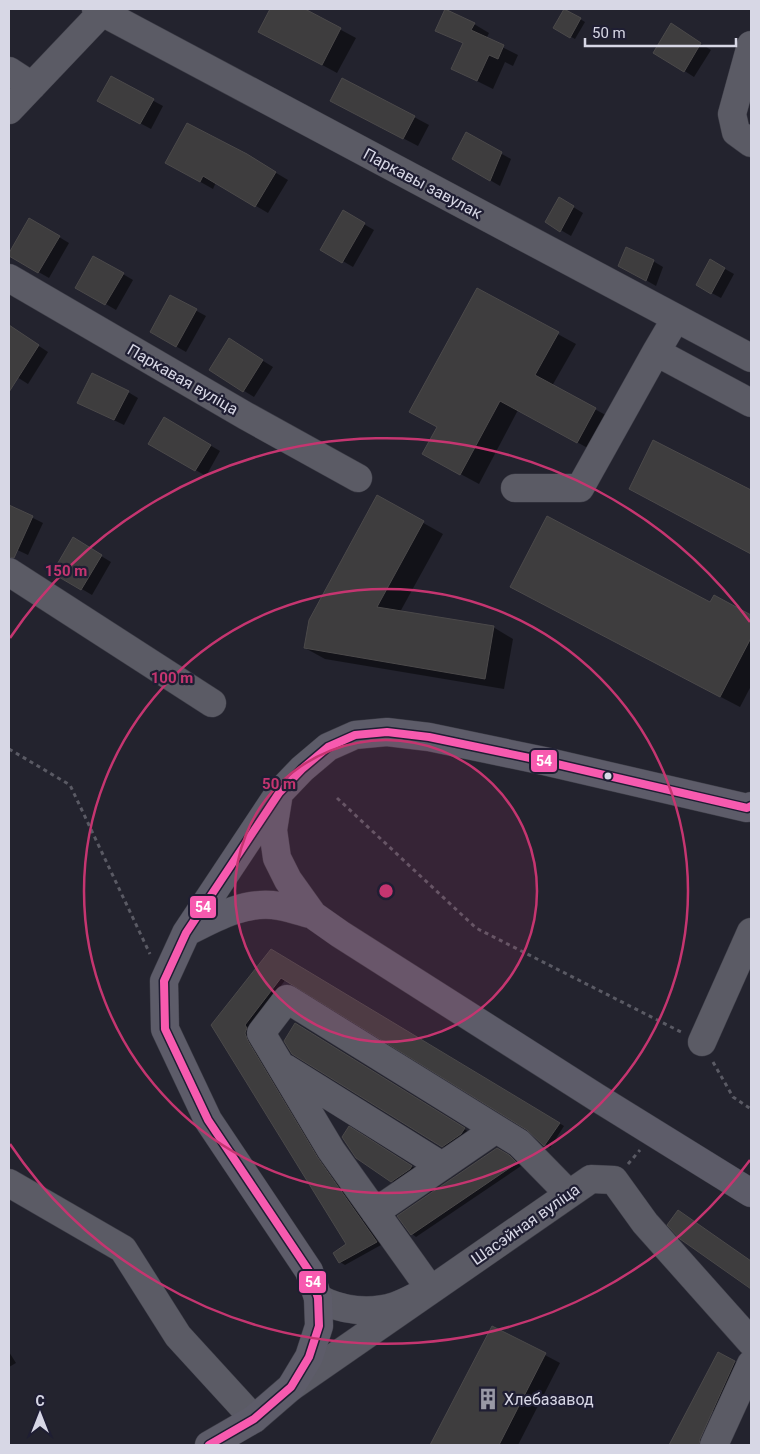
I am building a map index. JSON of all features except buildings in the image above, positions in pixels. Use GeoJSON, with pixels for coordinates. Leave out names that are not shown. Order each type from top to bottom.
{"type":"FeatureCollection","features":[{"type":"Feature","properties":{"kind":"main road"},"geometry":{"type":"LineString","coordinates":[[209,1445],[254,1419],[291,1387],[309,1357],[319,1326],[318,1298],[309,1271],[208,1120],[165,1028],[164,980],[186,932],[279,792],[328,747],[355,735],[387,732],[429,737],[544,761],[747,808],[751,806]]}},
{"type":"Feature","properties":{"kind":"main road"},"geometry":{"type":"LineString","coordinates":[[279,792],[273,830],[277,858],[288,880],[314,915],[340,934],[572,1082],[751,1193]]}},
{"type":"Feature","properties":{"kind":"main road"},"geometry":{"type":"LineString","coordinates":[[186,932],[220,915],[251,906],[278,905],[314,915]]}},
{"type":"Feature","properties":{"kind":"street"},"geometry":{"type":"LineString","coordinates":[[9,110],[101,10]]}},
{"type":"Feature","properties":{"kind":"street","name":"Паркавы завулак"},"geometry":{"type":"LineString","coordinates":[[101,10],[751,358]]}},
{"type":"Feature","properties":{"kind":"street"},"geometry":{"type":"LineString","coordinates":[[751,45],[732,114],[736,132],[751,144]]}},
{"type":"Feature","properties":{"kind":"street"},"geometry":{"type":"LineString","coordinates":[[9,71],[32,86]]}},
{"type":"Feature","properties":{"kind":"street","name":"Паркавая вуліца"},"geometry":{"type":"LineString","coordinates":[[9,278],[238,411],[358,478]]}},
{"type":"Feature","properties":{"kind":"street"},"geometry":{"type":"LineString","coordinates":[[515,488],[580,488],[676,318]]}},
{"type":"Feature","properties":{"kind":"street"},"geometry":{"type":"LineString","coordinates":[[656,352],[751,403]]}},
{"type":"Feature","properties":{"kind":"street"},"geometry":{"type":"LineString","coordinates":[[9,572],[212,702]]}},
{"type":"Feature","properties":{"kind":"street"},"geometry":{"type":"LineString","coordinates":[[702,1042],[751,932]]}},
{"type":"Feature","properties":{"kind":"street"},"geometry":{"type":"LineString","coordinates":[[318,1298],[331,1305],[371,1311],[394,1306],[430,1290],[331,1150],[261,1033],[287,999],[519,1143],[568,1193]]}},
{"type":"Feature","properties":{"kind":"street"},"geometry":{"type":"LineString","coordinates":[[279,1065],[442,1166]]}},
{"type":"Feature","properties":{"kind":"street"},"geometry":{"type":"LineString","coordinates":[[375,1212],[496,1129]]}},
{"type":"Feature","properties":{"kind":"street","name":"Шасэйная вуліца"},"geometry":{"type":"LineString","coordinates":[[291,1387],[568,1193],[591,1179],[614,1180],[645,1223],[751,1342]]}},
{"type":"Feature","properties":{"kind":"street"},"geometry":{"type":"LineString","coordinates":[[9,1183],[123,1248],[178,1336],[254,1419]]}},
{"type":"Feature","properties":{"kind":"street"},"geometry":{"type":"LineString","coordinates":[[714,1445],[751,1364]]}},
{"type":"Feature","properties":{"kind":"path"},"geometry":{"type":"LineString","coordinates":[[9,749],[70,785],[164,984]]}},
{"type":"Feature","properties":{"kind":"path"},"geometry":{"type":"LineString","coordinates":[[337,798],[476,928],[702,1042],[733,1097],[751,1109]]}},
{"type":"Feature","properties":{"kind":"transit line","name":"54"},"geometry":{"type":"LineString","coordinates":[[209,1445],[254,1419],[291,1387],[309,1357],[319,1326],[318,1298],[309,1271],[208,1120],[165,1029],[164,981],[186,933],[279,793],[302,769],[328,747],[355,735],[387,732],[429,737],[544,761],[747,808],[751,806]]}},
{"type":"Feature","properties":{"kind":"place","name":"Хлебазавод"},"geometry":{"type":"Point","coordinates":[488,1399]}}]}
